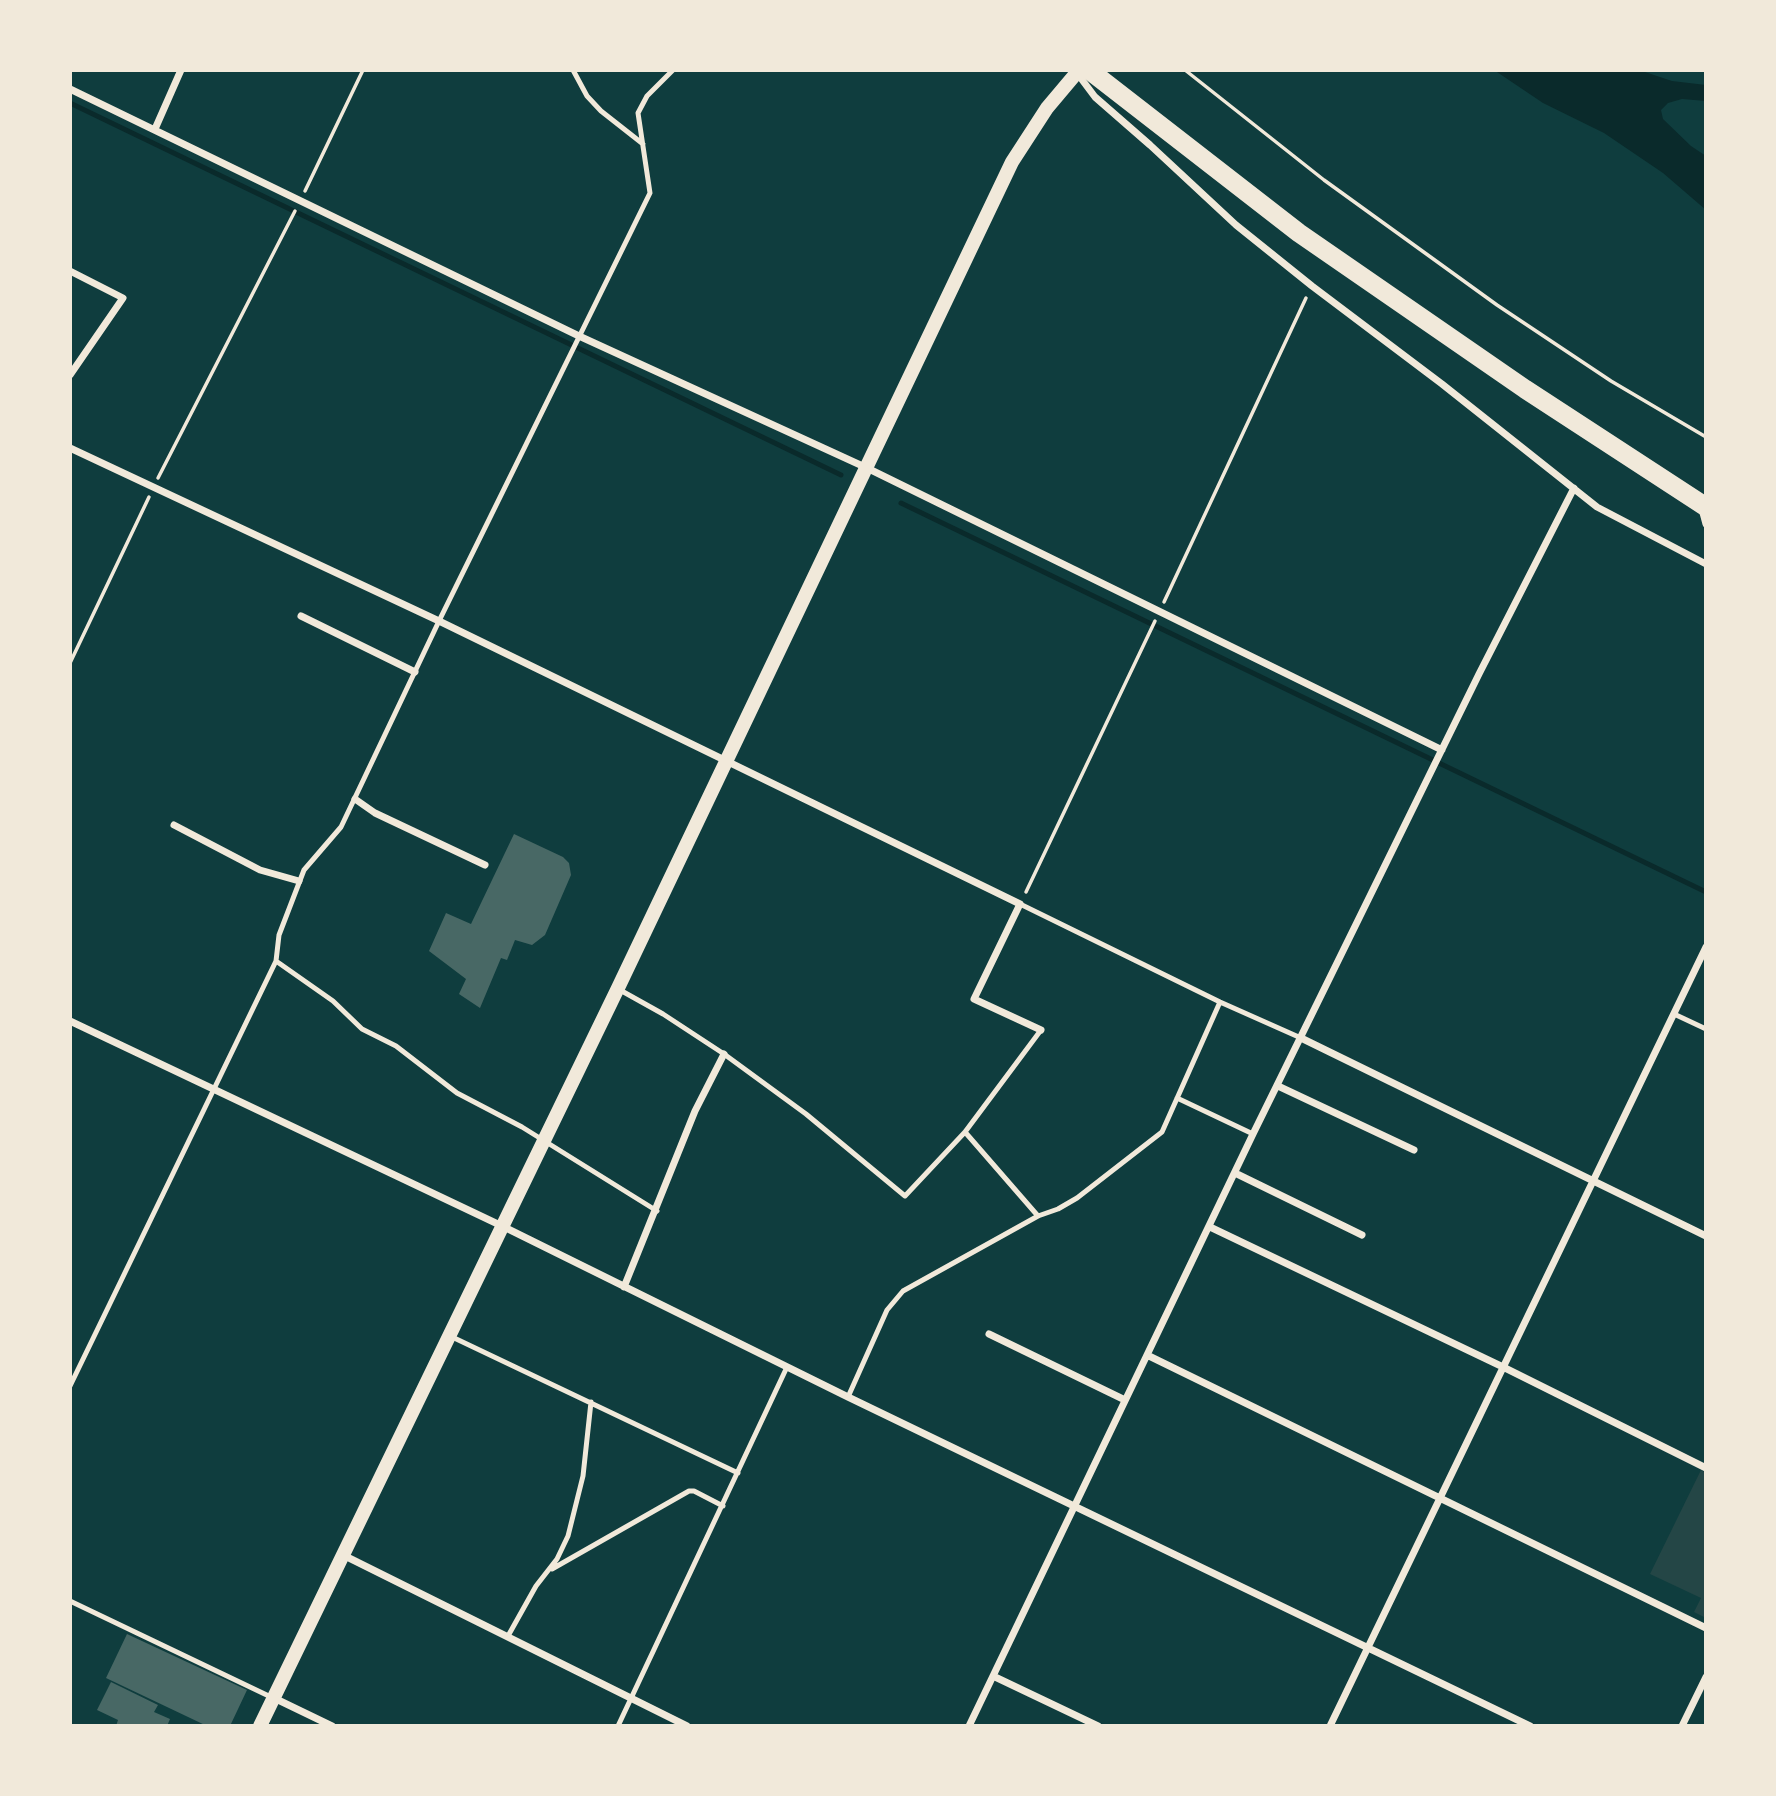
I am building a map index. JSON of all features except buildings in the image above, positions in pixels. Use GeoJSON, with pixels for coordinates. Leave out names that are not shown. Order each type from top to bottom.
{"type":"FeatureCollection","features":[{"type":"Feature","properties":{"kind":"highway"},"geometry":{"type":"LineString","coordinates":[[1081,71],[1298,233],[1704,512]]}},
{"type":"Feature","properties":{"kind":"main road"},"geometry":{"type":"LineString","coordinates":[[260,1726],[544,1142],[1012,162],[1038,120],[1081,71]]}},
{"type":"Feature","properties":{"kind":"street"},"geometry":{"type":"LineString","coordinates":[[155,130],[181,70]]}},
{"type":"Feature","properties":{"kind":"street"},"geometry":{"type":"LineString","coordinates":[[1081,71],[1095,97],[1236,225],[1312,286],[1613,517],[1706,564]]}},
{"type":"Feature","properties":{"kind":"street"},"geometry":{"type":"LineString","coordinates":[[70,89],[579,336],[867,468],[1442,750]]}},
{"type":"Feature","properties":{"kind":"street"},"geometry":{"type":"LineString","coordinates":[[70,271],[123,298],[70,375]]}},
{"type":"Feature","properties":{"kind":"street"},"geometry":{"type":"LineString","coordinates":[[70,448],[439,621],[1020,904],[974,999],[1041,1030]]}},
{"type":"Feature","properties":{"kind":"street"},"geometry":{"type":"LineString","coordinates":[[969,1726],[1253,1134],[1574,488]]}},
{"type":"Feature","properties":{"kind":"street"},"geometry":{"type":"LineString","coordinates":[[300,616],[415,672]]}},
{"type":"Feature","properties":{"kind":"street"},"geometry":{"type":"LineString","coordinates":[[355,799],[375,813],[485,865]]}},
{"type":"Feature","properties":{"kind":"street"},"geometry":{"type":"LineString","coordinates":[[174,825],[252,866],[299,881]]}},
{"type":"Feature","properties":{"kind":"street"},"geometry":{"type":"LineString","coordinates":[[1330,1726],[1706,947]]}},
{"type":"Feature","properties":{"kind":"street"},"geometry":{"type":"LineString","coordinates":[[70,1021],[502,1226],[848,1397],[1530,1726]]}},
{"type":"Feature","properties":{"kind":"street"},"geometry":{"type":"LineString","coordinates":[[1301,1038],[1706,1236]]}},
{"type":"Feature","properties":{"kind":"street"},"geometry":{"type":"LineString","coordinates":[[624,1287],[657,1211],[695,1111],[724,1054]]}},
{"type":"Feature","properties":{"kind":"street"},"geometry":{"type":"LineString","coordinates":[[1278,1086],[1414,1150]]}},
{"type":"Feature","properties":{"kind":"street"},"geometry":{"type":"LineString","coordinates":[[1235,1173],[1362,1235]]}},
{"type":"Feature","properties":{"kind":"street"},"geometry":{"type":"LineString","coordinates":[[1210,1227],[1503,1367],[1706,1468]]}},
{"type":"Feature","properties":{"kind":"street"},"geometry":{"type":"LineString","coordinates":[[989,1334],[1125,1400]]}},
{"type":"Feature","properties":{"kind":"street"},"geometry":{"type":"LineString","coordinates":[[1147,1355],[1706,1629]]}},
{"type":"Feature","properties":{"kind":"street"},"geometry":{"type":"LineString","coordinates":[[343,1554],[687,1726]]}},
{"type":"Feature","properties":{"kind":"street"},"geometry":{"type":"LineString","coordinates":[[993,1676],[1098,1726]]}},
{"type":"Feature","properties":{"kind":"street"},"geometry":{"type":"LineString","coordinates":[[1682,1726],[1706,1677]]}},
{"type":"Feature","properties":{"kind":"street"},"geometry":{"type":"LineString","coordinates":[[273,1698],[332,1726]]}},
{"type":"Feature","properties":{"kind":"lane"},"geometry":{"type":"LineString","coordinates":[[573,70],[587,96],[601,111],[643,144]]}},
{"type":"Feature","properties":{"kind":"lane"},"geometry":{"type":"LineString","coordinates":[[70,1386],[276,961],[279,934],[304,870],[341,827],[439,621],[650,194],[638,113],[647,96],[673,70]]}},
{"type":"Feature","properties":{"kind":"lane"},"geometry":{"type":"LineString","coordinates":[[1020,904],[1220,1002],[1301,1038]]}},
{"type":"Feature","properties":{"kind":"lane"},"geometry":{"type":"LineString","coordinates":[[276,961],[333,1001],[362,1029],[396,1046],[457,1093],[523,1127],[657,1211]]}},
{"type":"Feature","properties":{"kind":"lane"},"geometry":{"type":"LineString","coordinates":[[618,988],[685,1027],[724,1054],[806,1114],[905,1196],[965,1132],[1041,1030]]}},
{"type":"Feature","properties":{"kind":"lane"},"geometry":{"type":"LineString","coordinates":[[848,1397],[887,1310],[903,1291],[1038,1216],[1077,1198],[1156,1138],[1168,1121],[1220,1002]]}},
{"type":"Feature","properties":{"kind":"lane"},"geometry":{"type":"LineString","coordinates":[[1674,1014],[1706,1029]]}},
{"type":"Feature","properties":{"kind":"lane"},"geometry":{"type":"LineString","coordinates":[[1177,1098],[1253,1134]]}},
{"type":"Feature","properties":{"kind":"lane"},"geometry":{"type":"LineString","coordinates":[[965,1132],[1038,1216]]}},
{"type":"Feature","properties":{"kind":"lane"},"geometry":{"type":"LineString","coordinates":[[449,1336],[738,1473]]}},
{"type":"Feature","properties":{"kind":"lane"},"geometry":{"type":"LineString","coordinates":[[618,1726],[787,1367]]}},
{"type":"Feature","properties":{"kind":"lane"},"geometry":{"type":"LineString","coordinates":[[508,1636],[536,1586],[563,1550],[583,1476],[591,1402]]}},
{"type":"Feature","properties":{"kind":"lane"},"geometry":{"type":"LineString","coordinates":[[549,1570],[689,1491],[723,1506]]}},
{"type":"Feature","properties":{"kind":"lane"},"geometry":{"type":"LineString","coordinates":[[70,1601],[273,1698]]}},
{"type":"Feature","properties":{"kind":"path"},"geometry":{"type":"LineString","coordinates":[[70,663],[153,487],[300,200],[363,70]]}},
{"type":"Feature","properties":{"kind":"path"},"geometry":{"type":"LineString","coordinates":[[1185,70],[1324,180],[1497,305],[1611,381],[1706,437]]}},
{"type":"Feature","properties":{"kind":"path"},"geometry":{"type":"LineString","coordinates":[[1020,904],[1312,286]]}},
{"type":"Feature","properties":{"kind":"shaded area"},"geometry":{"type":"Polygon","coordinates":[[[1494,70],[1639,70],[1672,81],[1706,85],[1706,101],[1682,99],[1668,103],[1661,110],[1663,119],[1691,146],[1706,156],[1706,210],[1663,173],[1604,133],[1543,103],[1494,70]]]}},
{"type":"Feature","properties":{"kind":"shaded area"},"geometry":{"type":"Polygon","coordinates":[[[1701,1470],[1706,1473],[1706,1618],[1694,1612],[1701,1598],[1650,1574],[1701,1470]]]}},
{"type":"Feature","properties":{"kind":"waterway"},"geometry":{"type":"LineString","coordinates":[[70,103],[841,475]]}},
{"type":"Feature","properties":{"kind":"waterway"},"geometry":{"type":"LineString","coordinates":[[901,503],[1706,892]]}}]}
